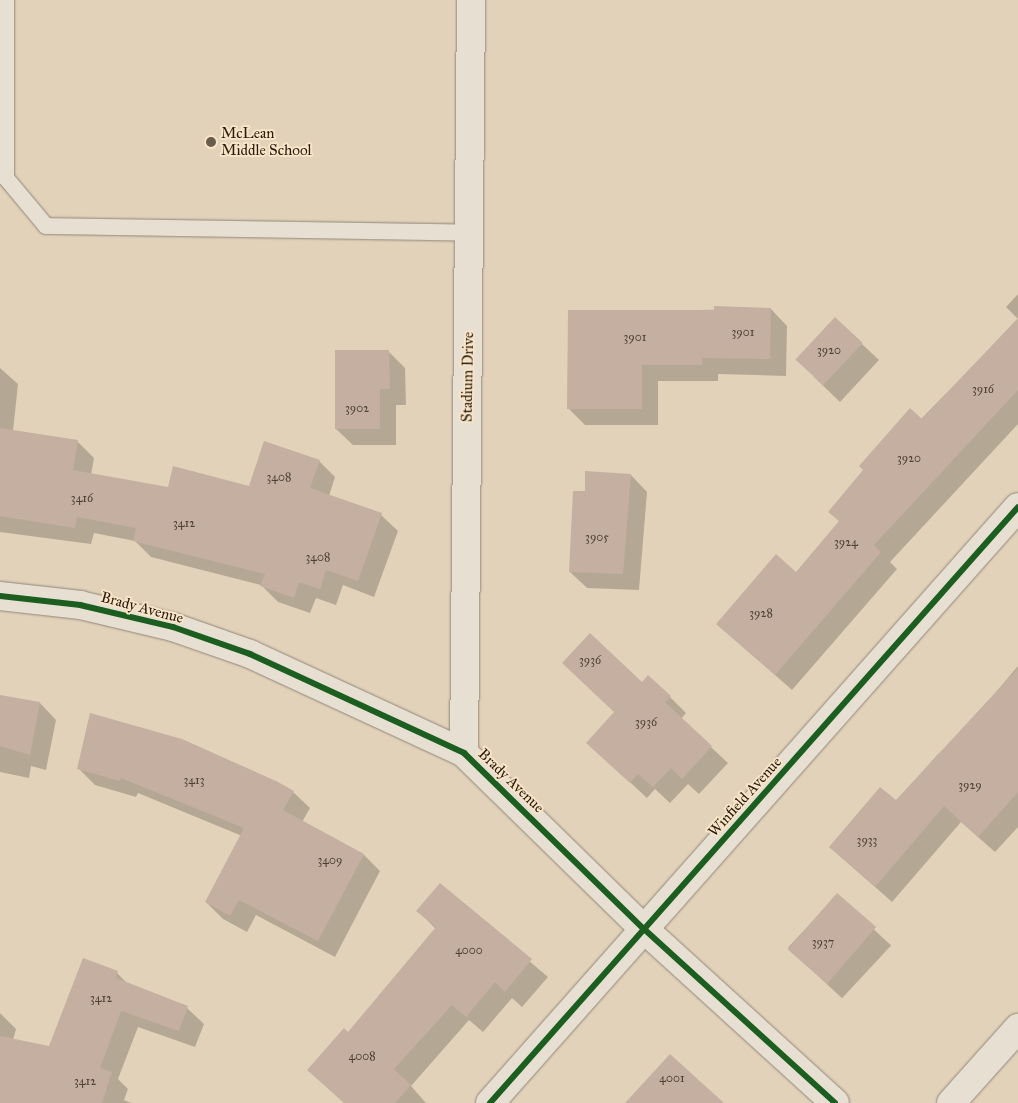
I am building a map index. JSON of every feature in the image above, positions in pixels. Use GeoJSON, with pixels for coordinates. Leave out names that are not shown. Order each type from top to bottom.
{"type":"FeatureCollection","features":[{"type":"Feature","properties":{"kind":"street","name":"Stadium Drive"},"geometry":{"type":"LineString","coordinates":[[464,754],[471,0]]}},
{"type":"Feature","properties":{"kind":"street","name":"Winfield Avenue"},"geometry":{"type":"LineString","coordinates":[[490,1103],[1018,507]]}},
{"type":"Feature","properties":{"kind":"street","name":"Brady Avenue"},"geometry":{"type":"LineString","coordinates":[[0,596],[80,605],[174,627],[250,654],[464,754],[644,929],[835,1103]]}},
{"type":"Feature","properties":{"kind":"street"},"geometry":{"type":"LineString","coordinates":[[951,1103],[1018,1028]]}},
{"type":"Feature","properties":{"kind":"lane"},"geometry":{"type":"LineString","coordinates":[[6,0],[6,178],[46,226],[469,233]]}},
{"type":"Feature","properties":{"kind":"building"},"geometry":{"type":"Polygon","coordinates":[[[714,306],[771,308],[770,359],[702,358],[702,365],[642,365],[642,409],[567,409],[568,310],[714,310],[714,306]]]}},
{"type":"Feature","properties":{"kind":"building"},"geometry":{"type":"Polygon","coordinates":[[[835,317],[863,343],[823,385],[795,359],[835,317]]]}},
{"type":"Feature","properties":{"kind":"building"},"geometry":{"type":"Polygon","coordinates":[[[1018,318],[1018,390],[874,545],[881,552],[775,675],[716,624],[776,554],[796,572],[839,521],[828,512],[863,470],[859,466],[910,408],[922,419],[1018,318]]]}},
{"type":"Feature","properties":{"kind":"building"},"geometry":{"type":"Polygon","coordinates":[[[335,350],[389,350],[390,389],[380,389],[380,429],[335,429],[335,350]]]}},
{"type":"Feature","properties":{"kind":"building"},"geometry":{"type":"Polygon","coordinates":[[[0,428],[78,440],[73,470],[168,487],[173,466],[249,486],[264,441],[320,460],[310,488],[382,513],[358,581],[326,570],[320,589],[299,582],[294,598],[260,586],[265,574],[133,541],[136,528],[77,517],[75,528],[0,516],[0,428]]]}},
{"type":"Feature","properties":{"kind":"building"},"geometry":{"type":"Polygon","coordinates":[[[585,471],[631,474],[623,574],[569,572],[573,491],[585,491],[585,471]]]}},
{"type":"Feature","properties":{"kind":"building"},"geometry":{"type":"Polygon","coordinates":[[[590,633],[642,682],[648,675],[671,696],[665,702],[712,746],[682,779],[671,768],[653,787],[638,774],[630,783],[586,743],[614,712],[562,663],[590,633]]]}},
{"type":"Feature","properties":{"kind":"building"},"geometry":{"type":"Polygon","coordinates":[[[1018,668],[1018,792],[978,837],[944,806],[875,887],[829,847],[880,787],[896,800],[1018,668]]]}},
{"type":"Feature","properties":{"kind":"building"},"geometry":{"type":"Polygon","coordinates":[[[0,695],[40,702],[30,755],[0,746],[0,695]]]}},
{"type":"Feature","properties":{"kind":"building"},"geometry":{"type":"Polygon","coordinates":[[[90,713],[182,739],[276,781],[294,791],[283,810],[364,854],[318,941],[239,900],[230,916],[205,902],[244,828],[121,778],[120,781],[77,769],[90,713]]]}},
{"type":"Feature","properties":{"kind":"building"},"geometry":{"type":"Polygon","coordinates":[[[440,883],[532,959],[505,992],[495,982],[466,1017],[452,1005],[394,1069],[411,1085],[395,1103],[344,1103],[307,1070],[344,1028],[348,1032],[436,927],[416,911],[440,883]]]}},
{"type":"Feature","properties":{"kind":"building"},"geometry":{"type":"Polygon","coordinates":[[[837,893],[876,927],[827,984],[788,950],[837,893]]]}},
{"type":"Feature","properties":{"kind":"building"},"geometry":{"type":"Polygon","coordinates":[[[83,958],[118,971],[116,978],[188,1006],[179,1031],[121,1011],[100,1068],[112,1072],[102,1103],[0,1103],[0,1036],[49,1046],[83,958]]]}},
{"type":"Feature","properties":{"kind":"building"},"geometry":{"type":"Polygon","coordinates":[[[670,1054],[724,1103],[625,1103],[670,1054]]]}},
{"type":"Feature","properties":{"kind":"cycle path"},"geometry":{"type":"LineString","coordinates":[[490,1103],[1018,507]]}},
{"type":"Feature","properties":{"kind":"cycle path"},"geometry":{"type":"LineString","coordinates":[[0,596],[80,605],[173,627],[250,654],[464,753],[644,929],[835,1103]]}},
{"type":"Feature","properties":{"kind":"place","name":"McLean Middle School"},"geometry":{"type":"Point","coordinates":[211,142]}}]}
